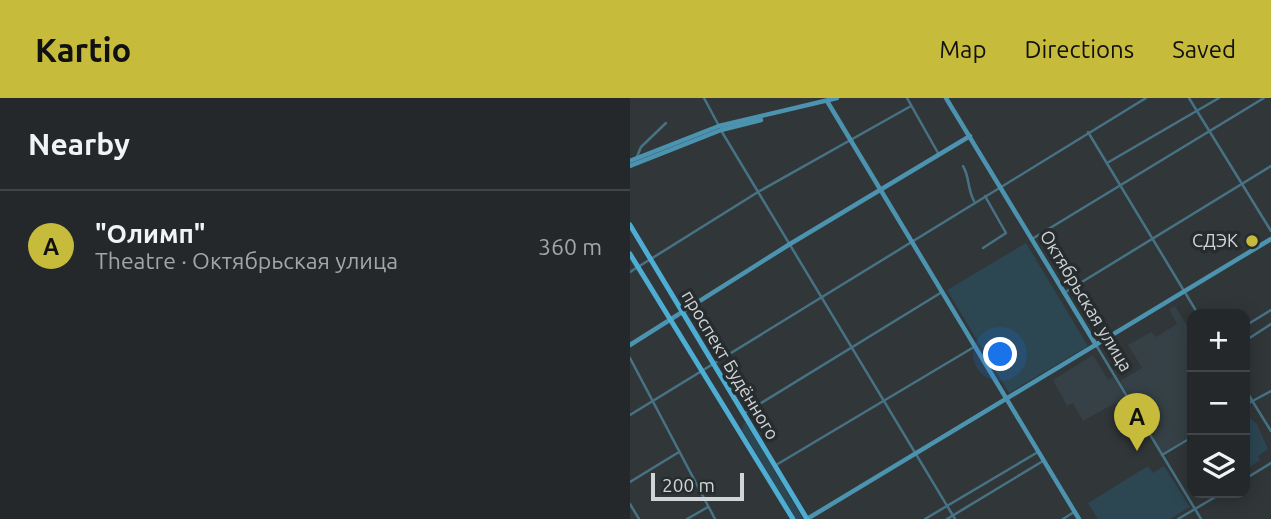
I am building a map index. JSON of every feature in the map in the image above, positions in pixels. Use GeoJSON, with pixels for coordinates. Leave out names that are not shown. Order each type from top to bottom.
{"type":"FeatureCollection","features":[{"type":"Feature","properties":{"kind":"main road","name":"проспект Будённого"},"geometry":{"type":"LineString","coordinates":[[630,225],[807,519]]}},
{"type":"Feature","properties":{"kind":"main road","name":"проспект Будённого"},"geometry":{"type":"LineString","coordinates":[[630,254],[793,519]]}},
{"type":"Feature","properties":{"kind":"main road"},"geometry":{"type":"LineString","coordinates":[[735,425],[744,416]]}},
{"type":"Feature","properties":{"kind":"street"},"geometry":{"type":"LineString","coordinates":[[704,98],[954,517]]}},
{"type":"Feature","properties":{"kind":"street"},"geometry":{"type":"LineString","coordinates":[[630,164],[636,159],[720,128],[837,98]]}},
{"type":"Feature","properties":{"kind":"street"},"geometry":{"type":"LineString","coordinates":[[907,98],[939,154]]}},
{"type":"Feature","properties":{"kind":"street","name":"Октябрьская улица"},"geometry":{"type":"LineString","coordinates":[[946,98],[1201,519]]}},
{"type":"Feature","properties":{"kind":"street"},"geometry":{"type":"LineString","coordinates":[[630,415],[1146,98]]}},
{"type":"Feature","properties":{"kind":"street"},"geometry":{"type":"LineString","coordinates":[[1189,98],[1271,231]]}},
{"type":"Feature","properties":{"kind":"street"},"geometry":{"type":"LineString","coordinates":[[1107,163],[1219,98]]}},
{"type":"Feature","properties":{"kind":"street"},"geometry":{"type":"LineString","coordinates":[[1032,239],[1264,98]]}},
{"type":"Feature","properties":{"kind":"street"},"geometry":{"type":"LineString","coordinates":[[827,101],[1079,519]]}},
{"type":"Feature","properties":{"kind":"street"},"geometry":{"type":"LineString","coordinates":[[630,272],[849,138],[911,106]]}},
{"type":"Feature","properties":{"kind":"street"},"geometry":{"type":"LineString","coordinates":[[636,159],[641,147],[666,123]]}},
{"type":"Feature","properties":{"kind":"street"},"geometry":{"type":"LineString","coordinates":[[630,164],[720,128]]}},
{"type":"Feature","properties":{"kind":"street"},"geometry":{"type":"LineString","coordinates":[[1088,132],[1195,309]]}},
{"type":"Feature","properties":{"kind":"street"},"geometry":{"type":"LineString","coordinates":[[630,345],[790,244],[970,136]]}},
{"type":"Feature","properties":{"kind":"street"},"geometry":{"type":"LineString","coordinates":[[963,166],[969,176],[967,188],[975,202]]}},
{"type":"Feature","properties":{"kind":"street"},"geometry":{"type":"LineString","coordinates":[[1064,293],[1271,166]]}},
{"type":"Feature","properties":{"kind":"street"},"geometry":{"type":"LineString","coordinates":[[983,248],[1006,233],[985,196]]}},
{"type":"Feature","properties":{"kind":"street"},"geometry":{"type":"LineString","coordinates":[[807,519],[1271,239]]}},
{"type":"Feature","properties":{"kind":"street"},"geometry":{"type":"LineString","coordinates":[[744,416],[942,292]]}},
{"type":"Feature","properties":{"kind":"street"},"geometry":{"type":"LineString","coordinates":[[1250,323],[1271,310]]}},
{"type":"Feature","properties":{"kind":"street"},"geometry":{"type":"LineString","coordinates":[[1250,338],[1271,324]]}},
{"type":"Feature","properties":{"kind":"street"},"geometry":{"type":"LineString","coordinates":[[774,466],[974,346]]}},
{"type":"Feature","properties":{"kind":"street"},"geometry":{"type":"LineString","coordinates":[[630,358],[715,519]]}},
{"type":"Feature","properties":{"kind":"street"},"geometry":{"type":"LineString","coordinates":[[1252,401],[1271,391]]}},
{"type":"Feature","properties":{"kind":"street"},"geometry":{"type":"LineString","coordinates":[[1250,398],[1271,431]]}},
{"type":"Feature","properties":{"kind":"street"},"geometry":{"type":"LineString","coordinates":[[1162,455],[1187,440]]}},
{"type":"Feature","properties":{"kind":"street"},"geometry":{"type":"LineString","coordinates":[[925,519],[1038,452]]}},
{"type":"Feature","properties":{"kind":"street"},"geometry":{"type":"LineString","coordinates":[[630,482],[679,453]]}},
{"type":"Feature","properties":{"kind":"street"},"geometry":{"type":"LineString","coordinates":[[947,519],[1044,461]]}},
{"type":"Feature","properties":{"kind":"street"},"geometry":{"type":"LineString","coordinates":[[1250,476],[1271,463]]}},
{"type":"Feature","properties":{"kind":"street"},"geometry":{"type":"LineString","coordinates":[[1178,519],[1214,498]]}},
{"type":"Feature","properties":{"kind":"street"},"geometry":{"type":"LineString","coordinates":[[630,504],[639,519]]}},
{"type":"Feature","properties":{"kind":"street"},"geometry":{"type":"LineString","coordinates":[[687,519],[708,506]]}},
{"type":"Feature","properties":{"kind":"street"},"geometry":{"type":"LineString","coordinates":[[1063,519],[1074,512]]}},
{"type":"Feature","properties":{"kind":"shaded area"},"geometry":{"type":"Polygon","coordinates":[[[1026,243],[1088,346],[1009,393],[947,290],[1026,243]]]}},
{"type":"Feature","properties":{"kind":"shaded area"},"geometry":{"type":"Polygon","coordinates":[[[1175,306],[1187,326],[1187,438],[1163,453],[1120,381],[1142,368],[1128,345],[1151,332],[1156,337],[1177,324],[1169,309],[1175,306]]]}},
{"type":"Feature","properties":{"kind":"shaded area"},"geometry":{"type":"Polygon","coordinates":[[[1093,355],[1108,380],[1113,377],[1126,397],[1083,421],[1073,403],[1067,406],[1053,380],[1093,355]]]}},
{"type":"Feature","properties":{"kind":"shaded area"},"geometry":{"type":"Polygon","coordinates":[[[1250,418],[1257,424],[1268,449],[1258,456],[1260,460],[1250,467],[1250,418]]]}},
{"type":"Feature","properties":{"kind":"shaded area"},"geometry":{"type":"Polygon","coordinates":[[[744,423],[803,519],[796,519],[742,430],[744,423]]]}},
{"type":"Feature","properties":{"kind":"shaded area"},"geometry":{"type":"Polygon","coordinates":[[[1148,466],[1153,473],[1164,466],[1190,507],[1170,519],[1098,519],[1088,503],[1148,466]]]}},
{"type":"Feature","properties":{"kind":"place","name":"СДЭК"},"geometry":{"type":"Point","coordinates":[1252,241]}},
{"type":"Feature","properties":{"kind":"place","name":"\"Олимп\""},"geometry":{"type":"Point","coordinates":[1137,451]}}]}
